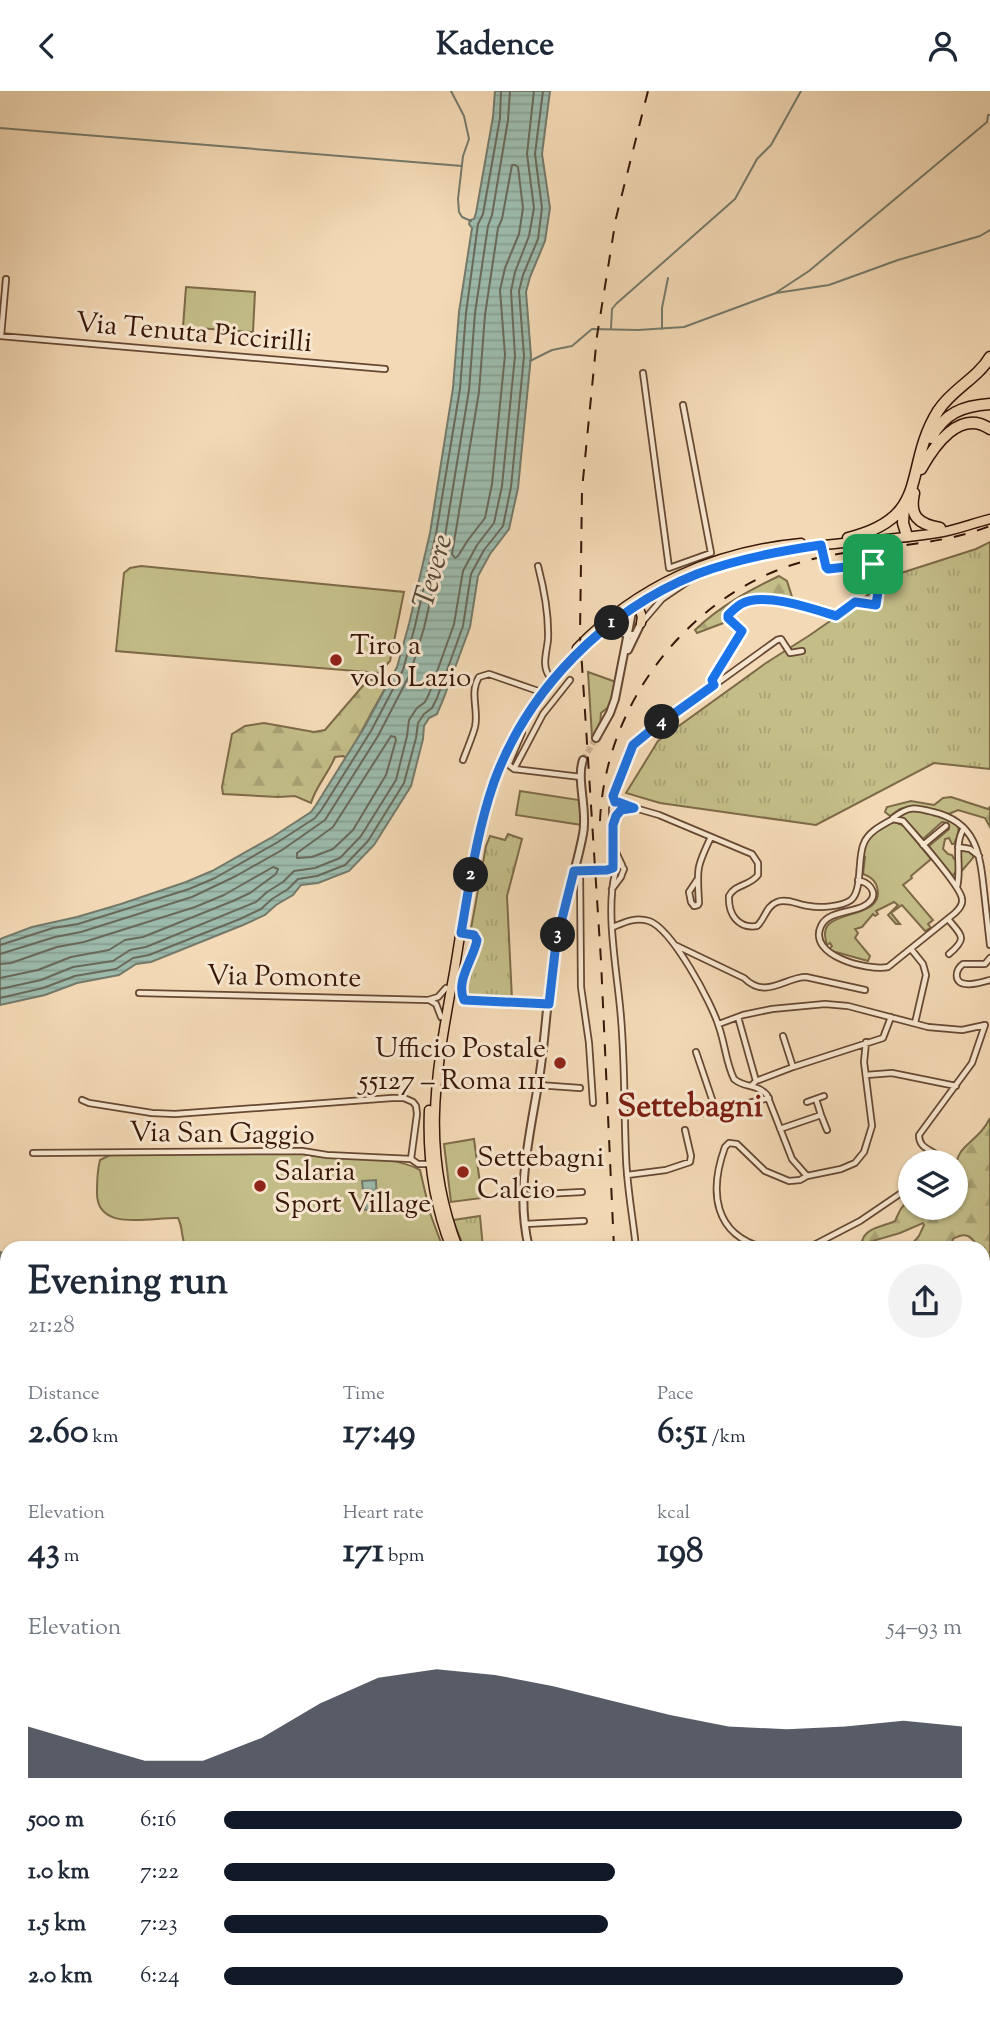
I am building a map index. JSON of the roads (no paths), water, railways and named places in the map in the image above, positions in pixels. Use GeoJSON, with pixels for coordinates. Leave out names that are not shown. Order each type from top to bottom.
{"type":"FeatureCollection","features":[{"type":"Feature","properties":{"kind":"highway"},"geometry":{"type":"LineString","coordinates":[[907,533],[903,523],[929,429],[939,409],[953,393],[985,366],[990,357]]}},
{"type":"Feature","properties":{"kind":"highway"},"geometry":{"type":"LineString","coordinates":[[919,460],[936,428],[944,420],[962,408],[990,404]]}},
{"type":"Feature","properties":{"kind":"highway"},"geometry":{"type":"LineString","coordinates":[[919,474],[935,446],[951,430],[975,424],[990,429]]}},
{"type":"Feature","properties":{"kind":"highway"},"geometry":{"type":"LineString","coordinates":[[848,538],[881,527],[908,505],[927,444]]}},
{"type":"Feature","properties":{"kind":"highway"},"geometry":{"type":"LineString","coordinates":[[908,505],[920,521],[940,528]]}},
{"type":"Feature","properties":{"kind":"main road"},"geometry":{"type":"LineString","coordinates":[[696,567],[985,520]]}},
{"type":"Feature","properties":{"kind":"main road"},"geometry":{"type":"LineString","coordinates":[[449,1241],[433,1189],[430,1164],[430,1085],[440,1017],[472,839],[485,793],[512,731],[538,691],[589,636],[631,604],[660,591],[696,567],[769,547],[848,538],[941,532],[985,520]]}},
{"type":"Feature","properties":{"kind":"main road"},"geometry":{"type":"LineString","coordinates":[[631,604],[640,611],[641,623]]}},
{"type":"Feature","properties":{"kind":"main road"},"geometry":{"type":"LineString","coordinates":[[456,1241],[447,1216],[435,1154],[438,1060],[485,811],[500,767],[529,713],[555,678],[631,604]]}},
{"type":"Feature","properties":{"kind":"street"},"geometry":{"type":"LineString","coordinates":[[0,336],[6,279]]}},
{"type":"Feature","properties":{"kind":"street","name":"Via Tenuta Piccirilli"},"geometry":{"type":"LineString","coordinates":[[0,336],[384,369]]}},
{"type":"Feature","properties":{"kind":"street"},"geometry":{"type":"LineString","coordinates":[[643,373],[669,568],[696,567]]}},
{"type":"Feature","properties":{"kind":"street"},"geometry":{"type":"LineString","coordinates":[[631,635],[662,599],[711,553],[683,405]]}},
{"type":"Feature","properties":{"kind":"street"},"geometry":{"type":"LineString","coordinates":[[714,685],[712,680],[742,631],[728,615],[742,603],[785,601],[836,616],[855,602],[876,605],[881,572],[879,567],[873,564],[828,569],[821,545]]}},
{"type":"Feature","properties":{"kind":"street"},"geometry":{"type":"LineString","coordinates":[[538,566],[544,587],[547,621],[545,668],[550,677]]}},
{"type":"Feature","properties":{"kind":"street"},"geometry":{"type":"LineString","coordinates":[[596,738],[612,706],[631,635],[631,604]]}},
{"type":"Feature","properties":{"kind":"street"},"geometry":{"type":"LineString","coordinates":[[593,639],[613,628],[631,635]]}},
{"type":"Feature","properties":{"kind":"street"},"geometry":{"type":"LineString","coordinates":[[620,808],[613,800],[614,794],[633,745],[777,640],[780,639],[790,653],[802,651]]}},
{"type":"Feature","properties":{"kind":"street"},"geometry":{"type":"LineString","coordinates":[[463,760],[475,727],[474,695],[479,677],[489,674],[538,691]]}},
{"type":"Feature","properties":{"kind":"street"},"geometry":{"type":"LineString","coordinates":[[514,769],[545,711],[570,680]]}},
{"type":"Feature","properties":{"kind":"street"},"geometry":{"type":"LineString","coordinates":[[529,713],[509,762],[510,767],[582,777]]}},
{"type":"Feature","properties":{"kind":"street"},"geometry":{"type":"LineString","coordinates":[[528,1241],[523,1195],[525,1165],[556,943],[577,871],[584,829],[581,767],[583,760]]}},
{"type":"Feature","properties":{"kind":"street"},"geometry":{"type":"LineString","coordinates":[[615,802],[612,809],[611,890],[622,1024],[627,1175],[635,1241]]}},
{"type":"Feature","properties":{"kind":"street"},"geometry":{"type":"LineString","coordinates":[[613,825],[620,808]]}},
{"type":"Feature","properties":{"kind":"street"},"geometry":{"type":"LineString","coordinates":[[612,809],[615,811],[620,808],[634,808],[659,815],[752,854],[758,863],[758,875],[754,880],[736,887],[729,897],[729,907],[733,915],[744,926],[757,926],[770,907],[777,902],[817,907],[849,901],[854,897],[864,843],[869,835],[904,810],[911,808],[945,815],[964,828],[975,844],[979,856],[990,946]]}},
{"type":"Feature","properties":{"kind":"street"},"geometry":{"type":"LineString","coordinates":[[858,880],[871,886],[871,900],[863,907],[831,916],[820,927],[819,936],[824,949],[850,962],[883,968],[892,965],[948,919],[962,904],[962,894],[923,845],[903,821],[893,819]]}},
{"type":"Feature","properties":{"kind":"street"},"geometry":{"type":"LineString","coordinates":[[923,845],[946,826]]}},
{"type":"Feature","properties":{"kind":"street"},"geometry":{"type":"LineString","coordinates":[[957,887],[958,838],[964,828]]}},
{"type":"Feature","properties":{"kind":"street"},"geometry":{"type":"LineString","coordinates":[[697,880],[689,892],[694,906],[699,903],[698,867],[710,837]]}},
{"type":"Feature","properties":{"kind":"street"},"geometry":{"type":"LineString","coordinates":[[958,846],[970,849],[979,856]]}},
{"type":"Feature","properties":{"kind":"street"},"geometry":{"type":"LineString","coordinates":[[611,890],[624,869],[613,847]]}},
{"type":"Feature","properties":{"kind":"street"},"geometry":{"type":"LineString","coordinates":[[613,870],[619,864],[622,866]]}},
{"type":"Feature","properties":{"kind":"street"},"geometry":{"type":"LineString","coordinates":[[577,871],[613,870],[622,874]]}},
{"type":"Feature","properties":{"kind":"street"},"geometry":{"type":"LineString","coordinates":[[577,871],[581,987],[589,1043],[593,1103]]}},
{"type":"Feature","properties":{"kind":"street"},"geometry":{"type":"LineString","coordinates":[[948,919],[962,937],[960,945],[949,954]]}},
{"type":"Feature","properties":{"kind":"street"},"geometry":{"type":"LineString","coordinates":[[613,927],[632,920],[647,920],[662,929],[675,945],[719,1024],[733,1077],[737,1082],[762,1090],[769,1098],[793,1161],[807,1176]]}},
{"type":"Feature","properties":{"kind":"street"},"geometry":{"type":"LineString","coordinates":[[461,933],[474,935],[477,940],[462,985],[461,994],[464,1000],[549,1004]]}},
{"type":"Feature","properties":{"kind":"street"},"geometry":{"type":"LineString","coordinates":[[675,945],[761,987],[773,988],[806,977],[865,990]]}},
{"type":"Feature","properties":{"kind":"street"},"geometry":{"type":"LineString","coordinates":[[911,949],[923,964],[926,975],[915,1023]]}},
{"type":"Feature","properties":{"kind":"street"},"geometry":{"type":"LineString","coordinates":[[990,958],[982,965],[963,964],[956,974],[964,984],[990,980]]}},
{"type":"Feature","properties":{"kind":"street"},"geometry":{"type":"LineString","coordinates":[[428,1000],[439,996],[446,988]]}},
{"type":"Feature","properties":{"kind":"street","name":"Via Pomonte"},"geometry":{"type":"LineString","coordinates":[[139,993],[428,1000]]}},
{"type":"Feature","properties":{"kind":"street"},"geometry":{"type":"LineString","coordinates":[[428,1000],[436,1004],[440,1017]]}},
{"type":"Feature","properties":{"kind":"street"},"geometry":{"type":"LineString","coordinates":[[719,1024],[772,1009],[825,1004],[848,1006],[915,1023],[962,1030],[985,1025],[972,1063],[919,1137],[922,1146],[930,1150]]}},
{"type":"Feature","properties":{"kind":"street"},"geometry":{"type":"LineString","coordinates":[[738,1017],[756,1080]]}},
{"type":"Feature","properties":{"kind":"street"},"geometry":{"type":"LineString","coordinates":[[750,1086],[756,1080],[883,1037],[891,1017]]}},
{"type":"Feature","properties":{"kind":"street"},"geometry":{"type":"LineString","coordinates":[[783,1036],[793,1067]]}},
{"type":"Feature","properties":{"kind":"street"},"geometry":{"type":"LineString","coordinates":[[745,1241],[729,1226],[719,1210],[716,1180],[726,1146],[730,1142],[737,1144],[759,1166],[792,1182],[858,1161],[863,1154],[872,1124],[864,1058],[866,1042]]}},
{"type":"Feature","properties":{"kind":"street"},"geometry":{"type":"LineString","coordinates":[[696,1052],[716,1111]]}},
{"type":"Feature","properties":{"kind":"street"},"geometry":{"type":"LineString","coordinates":[[866,1075],[892,1073],[956,1086]]}},
{"type":"Feature","properties":{"kind":"street"},"geometry":{"type":"LineString","coordinates":[[538,1085],[580,1088]]}},
{"type":"Feature","properties":{"kind":"street"},"geometry":{"type":"LineString","coordinates":[[807,1102],[824,1096]]}},
{"type":"Feature","properties":{"kind":"street","name":"Via San Gaggio"},"geometry":{"type":"LineString","coordinates":[[82,1100],[166,1114],[404,1098],[413,1102],[417,1111],[411,1159]]}},
{"type":"Feature","properties":{"kind":"street"},"geometry":{"type":"LineString","coordinates":[[699,1114],[769,1098]]}},
{"type":"Feature","properties":{"kind":"street"},"geometry":{"type":"LineString","coordinates":[[816,1099],[827,1130]]}},
{"type":"Feature","properties":{"kind":"street"},"geometry":{"type":"LineString","coordinates":[[780,1129],[821,1115]]}},
{"type":"Feature","properties":{"kind":"street"},"geometry":{"type":"LineString","coordinates":[[627,1175],[661,1171],[688,1163],[691,1158],[685,1130]]}},
{"type":"Feature","properties":{"kind":"street","name":"Via San Gaggio"},"geometry":{"type":"LineString","coordinates":[[33,1153],[302,1151],[327,1155],[411,1159],[416,1163],[430,1164]]}},
{"type":"Feature","properties":{"kind":"street"},"geometry":{"type":"LineString","coordinates":[[523,1195],[582,1192]]}},
{"type":"Feature","properties":{"kind":"street"},"geometry":{"type":"LineString","coordinates":[[821,1241],[860,1221],[898,1195]]}},
{"type":"Feature","properties":{"kind":"street"},"geometry":{"type":"LineString","coordinates":[[524,1224],[584,1221]]}},
{"type":"Feature","properties":{"kind":"water","name":"Tevere"},"geometry":{"type":"Polygon","coordinates":[[[495,91],[550,91],[542,154],[550,208],[545,241],[526,292],[531,356],[518,488],[509,529],[478,576],[470,627],[443,700],[437,714],[429,718],[424,726],[411,786],[374,845],[349,871],[318,883],[301,885],[293,895],[265,915],[151,962],[136,964],[119,975],[77,983],[45,995],[0,1005],[0,939],[186,882],[212,871],[274,836],[311,812],[364,728],[397,667],[430,533],[453,388],[459,312],[472,228],[469,224],[476,213],[495,91]]]}},
{"type":"Feature","properties":{"kind":"water"},"geometry":{"type":"Polygon","coordinates":[[[376,1180],[377,1209],[365,1210],[362,1181],[376,1180]]]}},
{"type":"Feature","properties":{"kind":"waterway"},"geometry":{"type":"LineString","coordinates":[[451,91],[464,116],[469,139],[463,156],[458,199],[459,212],[462,217],[471,221]]}},
{"type":"Feature","properties":{"kind":"waterway"},"geometry":{"type":"LineString","coordinates":[[611,328],[612,309],[616,304],[735,199],[757,159],[771,145],[801,91]]}},
{"type":"Feature","properties":{"kind":"waterway"},"geometry":{"type":"LineString","coordinates":[[777,292],[809,271],[987,122],[990,115]]}},
{"type":"Feature","properties":{"kind":"waterway"},"geometry":{"type":"LineString","coordinates":[[0,128],[462,166]]}},
{"type":"Feature","properties":{"kind":"waterway"},"geometry":{"type":"LineString","coordinates":[[530,361],[552,350],[572,346],[592,329],[684,327],[776,293],[829,285],[898,260],[980,236],[990,230]]}},
{"type":"Feature","properties":{"kind":"waterway"},"geometry":{"type":"LineString","coordinates":[[662,329],[662,308],[668,278]]}},
{"type":"Feature","properties":{"kind":"tunnel"},"geometry":{"type":"LineString","coordinates":[[583,760],[596,738]]}},
{"type":"Feature","properties":{"kind":"railway"},"geometry":{"type":"LineString","coordinates":[[614,1241],[601,961],[580,634],[582,490],[597,336],[616,218],[648,91]]}},
{"type":"Feature","properties":{"kind":"railway"},"geometry":{"type":"LineString","coordinates":[[600,821],[606,776],[619,733],[638,692],[664,655],[695,622],[730,595],[770,573],[813,559],[947,538],[990,526]]}},
{"type":"Feature","properties":{"kind":"place","name":"Tiro a volo Lazio"},"geometry":{"type":"Point","coordinates":[336,660]}},
{"type":"Feature","properties":{"kind":"place","name":"Ufficio Postale 55127 – Roma 111"},"geometry":{"type":"Point","coordinates":[560,1063]}},
{"type":"Feature","properties":{"kind":"place","name":"Settebagni Calcio"},"geometry":{"type":"Point","coordinates":[463,1172]}},
{"type":"Feature","properties":{"kind":"place","name":"Salaria Sport Village"},"geometry":{"type":"Point","coordinates":[260,1186]}},
{"type":"Feature","properties":{"kind":"district","name":"Settebagni"},"geometry":{"type":"Point","coordinates":[690,1105]}}]}
